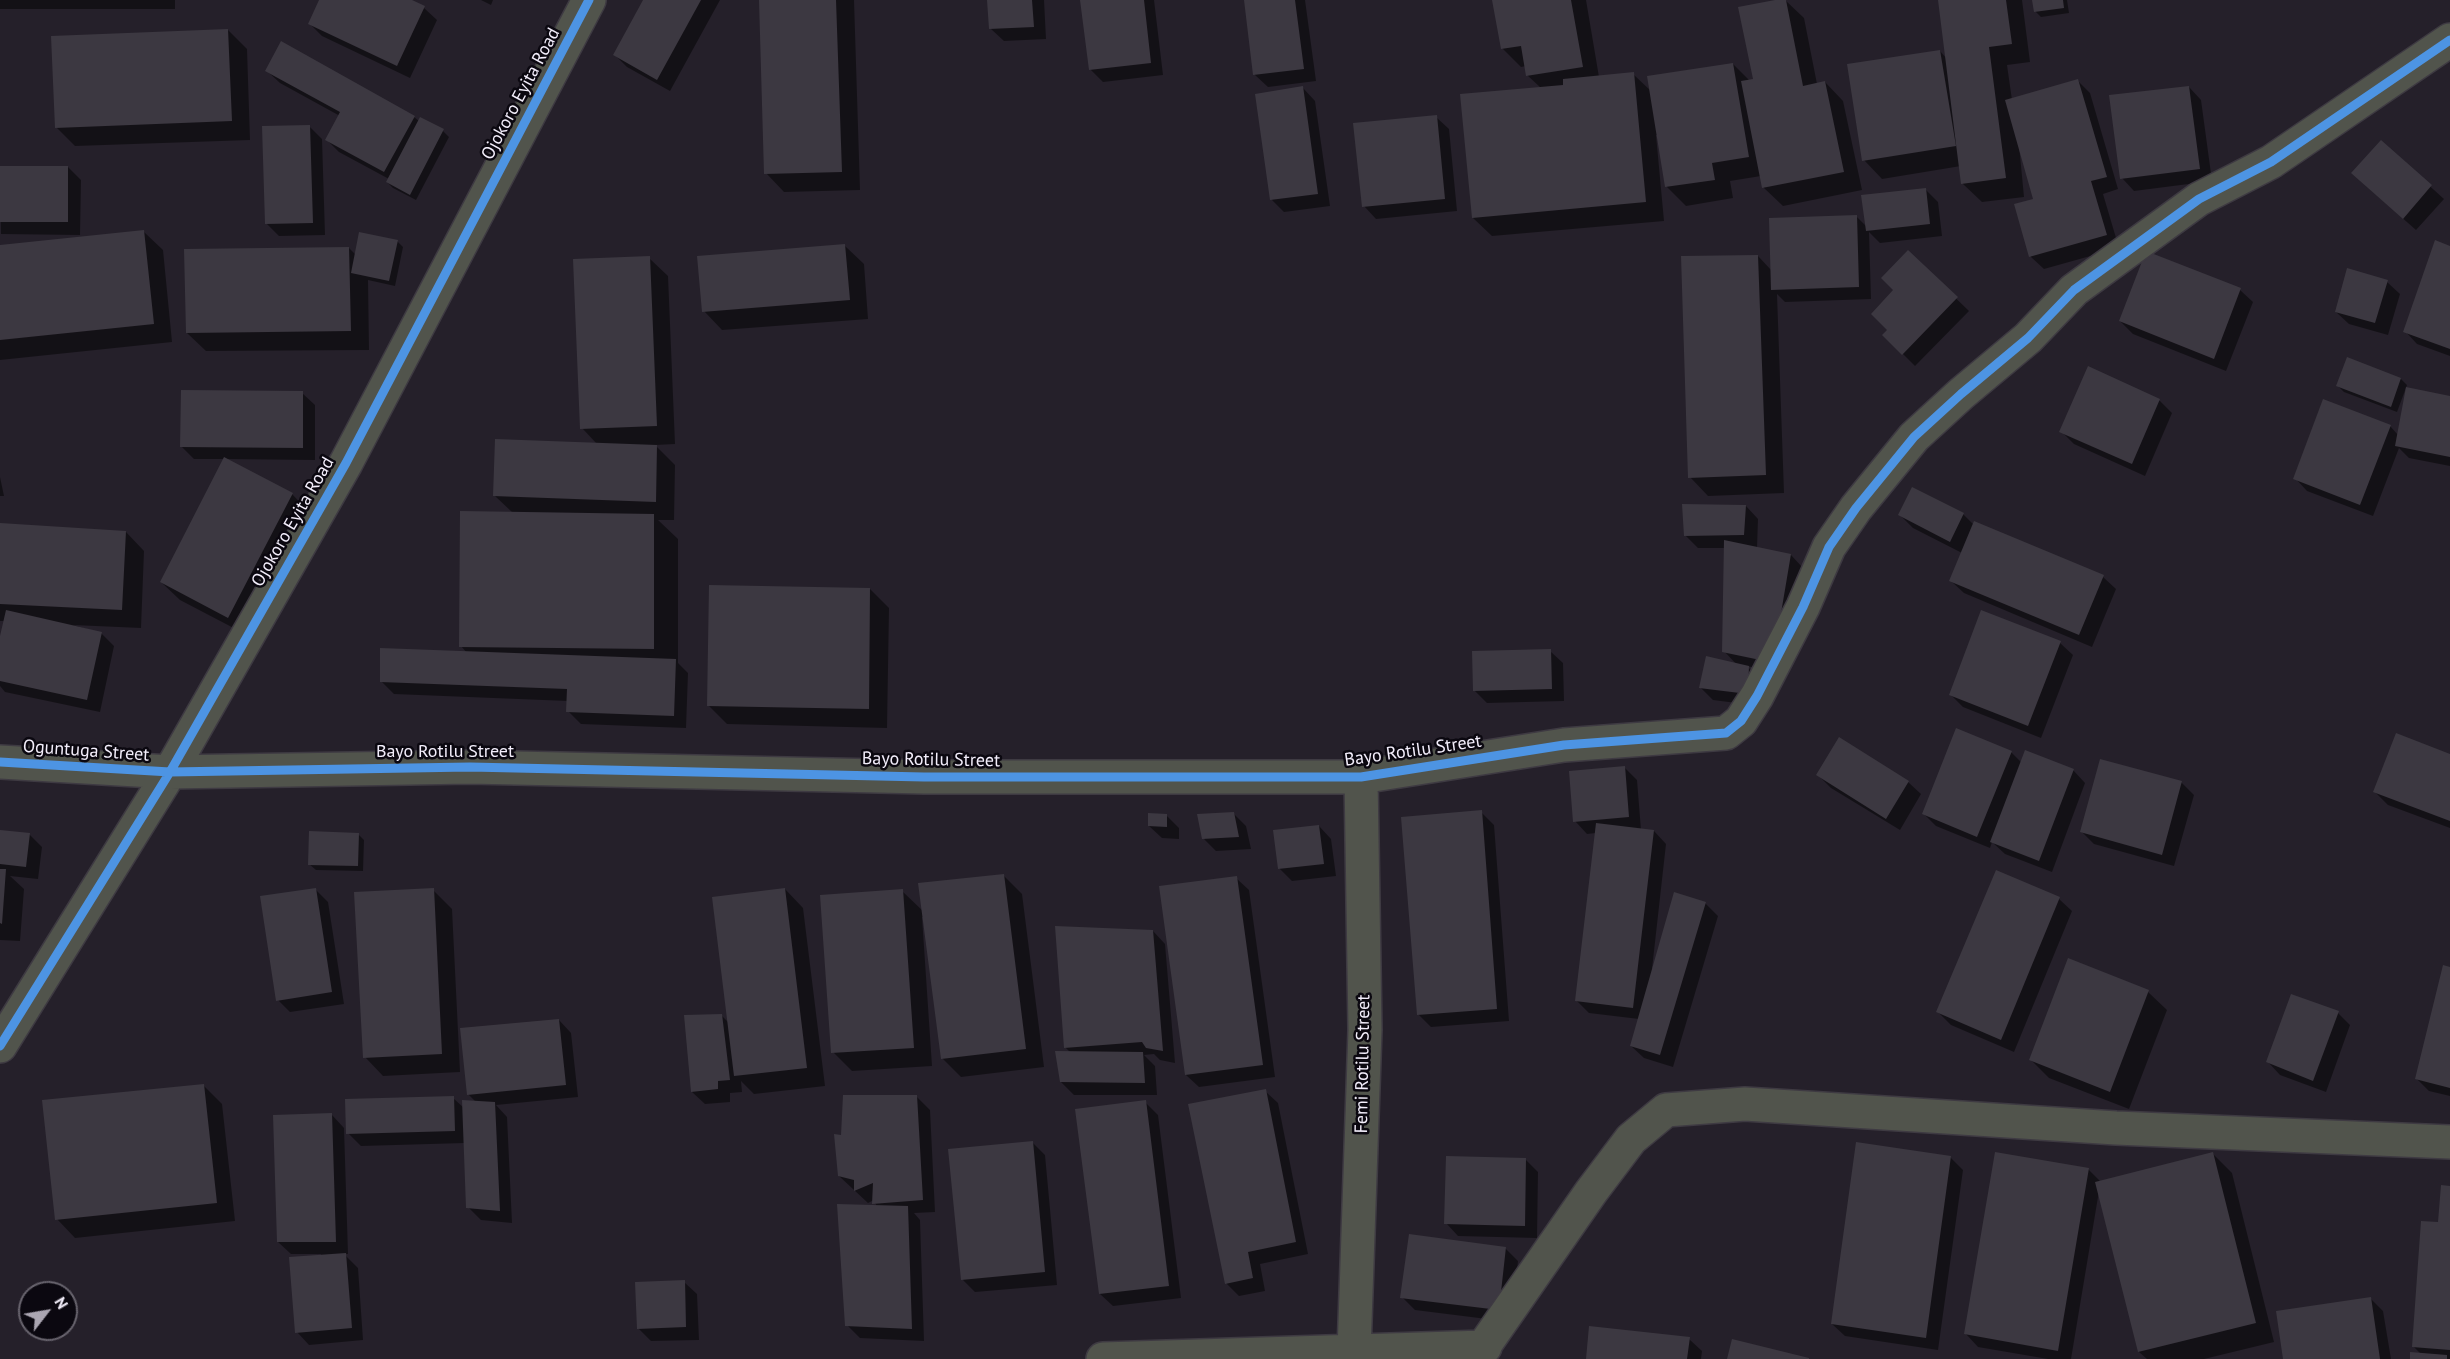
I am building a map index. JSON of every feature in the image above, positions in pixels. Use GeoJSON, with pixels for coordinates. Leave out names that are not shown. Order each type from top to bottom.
{"type":"FeatureCollection","features":[{"type":"Feature","properties":{"kind":"street","name":"Ojokoro Eyita Road"},"geometry":{"type":"LineString","coordinates":[[0,1046],[170,772],[346,463],[590,0]]}},
{"type":"Feature","properties":{"kind":"street","name":"Bayo Rotilu Street"},"geometry":{"type":"LineString","coordinates":[[170,772],[470,767],[924,777],[1361,777],[1564,745],[1726,734],[1741,722],[1757,696],[1803,606],[1829,547],[1856,508],[1914,437],[2028,338],[2074,290],[2199,199],[2271,162],[2450,40]]}},
{"type":"Feature","properties":{"kind":"street","name":"Oguntuga Street"},"geometry":{"type":"LineString","coordinates":[[0,762],[170,772]]}},
{"type":"Feature","properties":{"kind":"street","name":"Femi Rotilu Street"},"geometry":{"type":"LineString","coordinates":[[1354,1351],[1365,1030],[1361,777]]}},
{"type":"Feature","properties":{"kind":"street"},"geometry":{"type":"LineString","coordinates":[[1103,1359],[1354,1351],[1480,1353],[1591,1192],[1631,1139],[1665,1110],[1745,1104],[2116,1128],[2450,1142]]}},
{"type":"Feature","properties":{"kind":"building"},"geometry":{"type":"Polygon","coordinates":[[[319,0],[412,0],[425,6],[397,66],[308,24],[319,0]]]}},
{"type":"Feature","properties":{"kind":"building"},"geometry":{"type":"Polygon","coordinates":[[[643,0],[701,0],[657,80],[613,55],[643,0]]]}},
{"type":"Feature","properties":{"kind":"building"},"geometry":{"type":"Polygon","coordinates":[[[759,0],[836,0],[842,172],[764,174],[759,0]]]}},
{"type":"Feature","properties":{"kind":"building"},"geometry":{"type":"Polygon","coordinates":[[[987,0],[1032,0],[1034,27],[989,29],[987,0]]]}},
{"type":"Feature","properties":{"kind":"building"},"geometry":{"type":"Polygon","coordinates":[[[1080,0],[1144,0],[1151,63],[1089,70],[1080,0]]]}},
{"type":"Feature","properties":{"kind":"building"},"geometry":{"type":"Polygon","coordinates":[[[1244,0],[1295,0],[1304,69],[1253,75],[1244,0]]]}},
{"type":"Feature","properties":{"kind":"building"},"geometry":{"type":"Polygon","coordinates":[[[1492,0],[1571,0],[1583,67],[1526,76],[1521,46],[1501,49],[1492,0]]]}},
{"type":"Feature","properties":{"kind":"building"},"geometry":{"type":"Polygon","coordinates":[[[1786,0],[1803,86],[1825,81],[1844,172],[1762,188],[1741,81],[1753,79],[1738,7],[1786,0]]]}},
{"type":"Feature","properties":{"kind":"building"},"geometry":{"type":"Polygon","coordinates":[[[1938,0],[2006,0],[2012,44],[1989,47],[2006,178],[1961,184],[1938,0]]]}},
{"type":"Feature","properties":{"kind":"building"},"geometry":{"type":"Polygon","coordinates":[[[2032,0],[2063,0],[2064,8],[2034,12],[2032,0]]]}},
{"type":"Feature","properties":{"kind":"building"},"geometry":{"type":"Polygon","coordinates":[[[228,29],[232,121],[55,128],[51,36],[228,29]]]}},
{"type":"Feature","properties":{"kind":"building"},"geometry":{"type":"Polygon","coordinates":[[[281,41],[415,116],[384,172],[325,140],[340,112],[265,71],[281,41]]]}},
{"type":"Feature","properties":{"kind":"building"},"geometry":{"type":"Polygon","coordinates":[[[1940,50],[1956,146],[1862,161],[1847,64],[1940,50]]]}},
{"type":"Feature","properties":{"kind":"building"},"geometry":{"type":"Polygon","coordinates":[[[1733,63],[1749,157],[1712,163],[1715,180],[1665,187],[1647,76],[1733,63]]]}},
{"type":"Feature","properties":{"kind":"building"},"geometry":{"type":"Polygon","coordinates":[[[1634,72],[1646,202],[1472,218],[1460,94],[1563,85],[1563,79],[1634,72]]]}},
{"type":"Feature","properties":{"kind":"building"},"geometry":{"type":"Polygon","coordinates":[[[2078,79],[2107,177],[2091,181],[2107,235],[2029,257],[2014,204],[2033,199],[2005,100],[2078,79]]]}},
{"type":"Feature","properties":{"kind":"building"},"geometry":{"type":"Polygon","coordinates":[[[1303,86],[1318,194],[1270,200],[1255,94],[1303,86]]]}},
{"type":"Feature","properties":{"kind":"building"},"geometry":{"type":"Polygon","coordinates":[[[2189,86],[2200,169],[2120,179],[2109,95],[2189,86]]]}},
{"type":"Feature","properties":{"kind":"building"},"geometry":{"type":"Polygon","coordinates":[[[1437,115],[1445,199],[1362,207],[1353,123],[1437,115]]]}},
{"type":"Feature","properties":{"kind":"building"},"geometry":{"type":"Polygon","coordinates":[[[420,117],[444,129],[410,195],[386,182],[420,117]]]}},
{"type":"Feature","properties":{"kind":"building"},"geometry":{"type":"Polygon","coordinates":[[[310,125],[313,223],[265,224],[262,126],[310,125]]]}},
{"type":"Feature","properties":{"kind":"building"},"geometry":{"type":"Polygon","coordinates":[[[2381,140],[2432,185],[2403,219],[2351,173],[2381,140]]]}},
{"type":"Feature","properties":{"kind":"building"},"geometry":{"type":"Polygon","coordinates":[[[0,166],[68,166],[68,222],[0,222],[0,166]]]}},
{"type":"Feature","properties":{"kind":"building"},"geometry":{"type":"Polygon","coordinates":[[[1926,188],[1930,224],[1866,231],[1861,195],[1926,188]]]}},
{"type":"Feature","properties":{"kind":"building"},"geometry":{"type":"Polygon","coordinates":[[[1857,215],[1859,287],[1771,290],[1769,218],[1857,215]]]}},
{"type":"Feature","properties":{"kind":"building"},"geometry":{"type":"Polygon","coordinates":[[[144,230],[154,324],[0,340],[0,245],[144,230]]]}},
{"type":"Feature","properties":{"kind":"building"},"geometry":{"type":"Polygon","coordinates":[[[359,232],[398,240],[389,281],[351,273],[359,232]]]}},
{"type":"Feature","properties":{"kind":"building"},"geometry":{"type":"Polygon","coordinates":[[[2435,240],[2450,246],[2450,349],[2403,332],[2435,240]]]}},
{"type":"Feature","properties":{"kind":"building"},"geometry":{"type":"Polygon","coordinates":[[[845,244],[850,300],[702,312],[697,256],[845,244]]]}},
{"type":"Feature","properties":{"kind":"building"},"geometry":{"type":"Polygon","coordinates":[[[349,247],[351,331],[186,333],[184,249],[349,247]]]}},
{"type":"Feature","properties":{"kind":"building"},"geometry":{"type":"Polygon","coordinates":[[[1908,250],[1958,297],[1902,355],[1882,335],[1887,330],[1871,314],[1893,290],[1881,278],[1908,250]]]}},
{"type":"Feature","properties":{"kind":"building"},"geometry":{"type":"Polygon","coordinates":[[[2146,251],[2241,288],[2214,359],[2119,321],[2146,251]]]}},
{"type":"Feature","properties":{"kind":"building"},"geometry":{"type":"Polygon","coordinates":[[[1758,255],[1766,475],[1688,478],[1681,256],[1758,255]]]}},
{"type":"Feature","properties":{"kind":"building"},"geometry":{"type":"Polygon","coordinates":[[[650,256],[657,426],[580,429],[573,259],[650,256]]]}},
{"type":"Feature","properties":{"kind":"building"},"geometry":{"type":"Polygon","coordinates":[[[2347,268],[2388,280],[2375,323],[2335,312],[2347,268]]]}},
{"type":"Feature","properties":{"kind":"building"},"geometry":{"type":"Polygon","coordinates":[[[2347,357],[2401,378],[2391,407],[2336,386],[2347,357]]]}},
{"type":"Feature","properties":{"kind":"building"},"geometry":{"type":"Polygon","coordinates":[[[2088,366],[2160,399],[2132,464],[2059,432],[2088,366]]]}},
{"type":"Feature","properties":{"kind":"building"},"geometry":{"type":"Polygon","coordinates":[[[2406,387],[2450,396],[2450,457],[2395,446],[2406,387]]]}},
{"type":"Feature","properties":{"kind":"building"},"geometry":{"type":"Polygon","coordinates":[[[181,390],[303,391],[303,448],[180,447],[181,390]]]}},
{"type":"Feature","properties":{"kind":"building"},"geometry":{"type":"Polygon","coordinates":[[[2323,399],[2391,425],[2360,505],[2293,479],[2323,399]]]}},
{"type":"Feature","properties":{"kind":"building"},"geometry":{"type":"Polygon","coordinates":[[[495,439],[657,445],[656,502],[493,496],[495,439]]]}},
{"type":"Feature","properties":{"kind":"building"},"geometry":{"type":"Polygon","coordinates":[[[224,457],[293,493],[228,618],[160,582],[224,457]]]}},
{"type":"Feature","properties":{"kind":"building"},"geometry":{"type":"Polygon","coordinates":[[[1912,487],[1964,513],[1950,542],[1898,515],[1912,487]]]}},
{"type":"Feature","properties":{"kind":"building"},"geometry":{"type":"Polygon","coordinates":[[[1682,504],[1746,505],[1744,535],[1684,536],[1682,504]]]}},
{"type":"Feature","properties":{"kind":"building"},"geometry":{"type":"Polygon","coordinates":[[[460,511],[654,514],[654,649],[459,647],[460,511]]]}},
{"type":"Feature","properties":{"kind":"building"},"geometry":{"type":"Polygon","coordinates":[[[1974,521],[2104,575],[2079,635],[1949,581],[1974,521]]]}},
{"type":"Feature","properties":{"kind":"building"},"geometry":{"type":"Polygon","coordinates":[[[0,523],[126,531],[122,610],[0,604],[0,523]]]}},
{"type":"Feature","properties":{"kind":"building"},"geometry":{"type":"Polygon","coordinates":[[[1724,540],[1791,554],[1776,643],[1765,661],[1722,652],[1724,540]]]}},
{"type":"Feature","properties":{"kind":"building"},"geometry":{"type":"Polygon","coordinates":[[[709,585],[870,588],[869,709],[707,706],[709,585]]]}},
{"type":"Feature","properties":{"kind":"building"},"geometry":{"type":"Polygon","coordinates":[[[6,610],[102,632],[87,700],[0,681],[0,636],[6,610]]]}},
{"type":"Feature","properties":{"kind":"building"},"geometry":{"type":"Polygon","coordinates":[[[1981,610],[2061,641],[2028,726],[1949,695],[1981,610]]]}},
{"type":"Feature","properties":{"kind":"building"},"geometry":{"type":"Polygon","coordinates":[[[380,648],[676,659],[674,716],[566,712],[567,689],[380,682],[380,648]]]}},
{"type":"Feature","properties":{"kind":"building"},"geometry":{"type":"Polygon","coordinates":[[[1551,649],[1552,689],[1473,691],[1472,651],[1551,649]]]}},
{"type":"Feature","properties":{"kind":"building"},"geometry":{"type":"Polygon","coordinates":[[[1706,656],[1749,666],[1748,694],[1699,688],[1706,656]]]}},
{"type":"Feature","properties":{"kind":"building"},"geometry":{"type":"Polygon","coordinates":[[[1956,728],[2012,751],[1977,837],[1922,814],[1956,728]]]}},
{"type":"Feature","properties":{"kind":"building"},"geometry":{"type":"Polygon","coordinates":[[[2396,733],[2450,754],[2450,821],[2373,792],[2396,733]]]}},
{"type":"Feature","properties":{"kind":"building"},"geometry":{"type":"Polygon","coordinates":[[[1839,737],[1909,781],[1886,819],[1816,775],[1839,737]]]}},
{"type":"Feature","properties":{"kind":"building"},"geometry":{"type":"Polygon","coordinates":[[[2025,750],[2074,769],[2039,861],[1990,842],[2025,750]]]}},
{"type":"Feature","properties":{"kind":"building"},"geometry":{"type":"Polygon","coordinates":[[[2100,759],[2182,781],[2162,855],[2080,832],[2100,759]]]}},
{"type":"Feature","properties":{"kind":"building"},"geometry":{"type":"Polygon","coordinates":[[[1625,766],[1629,817],[1573,822],[1569,771],[1625,766]]]}},
{"type":"Feature","properties":{"kind":"building"},"geometry":{"type":"Polygon","coordinates":[[[1482,810],[1497,1009],[1417,1015],[1401,817],[1482,810]]]}},
{"type":"Feature","properties":{"kind":"building"},"geometry":{"type":"Polygon","coordinates":[[[1234,812],[1239,837],[1202,839],[1197,814],[1234,812]]]}},
{"type":"Feature","properties":{"kind":"building"},"geometry":{"type":"Polygon","coordinates":[[[1148,813],[1167,814],[1167,827],[1148,826],[1148,813]]]}},
{"type":"Feature","properties":{"kind":"building"},"geometry":{"type":"Polygon","coordinates":[[[1596,823],[1654,830],[1633,1008],[1575,1001],[1596,823]]]}},
{"type":"Feature","properties":{"kind":"building"},"geometry":{"type":"Polygon","coordinates":[[[1319,825],[1324,864],[1278,869],[1273,830],[1319,825]]]}},
{"type":"Feature","properties":{"kind":"building"},"geometry":{"type":"Polygon","coordinates":[[[0,830],[30,833],[26,867],[0,864],[0,830]]]}},
{"type":"Feature","properties":{"kind":"building"},"geometry":{"type":"Polygon","coordinates":[[[309,831],[359,833],[358,866],[308,865],[309,831]]]}},
{"type":"Feature","properties":{"kind":"building"},"geometry":{"type":"Polygon","coordinates":[[[0,869],[6,869],[2,924],[0,923],[0,869]]]}},
{"type":"Feature","properties":{"kind":"building"},"geometry":{"type":"Polygon","coordinates":[[[1996,870],[2060,897],[2001,1040],[1936,1012],[1996,870]]]}},
{"type":"Feature","properties":{"kind":"building"},"geometry":{"type":"Polygon","coordinates":[[[1004,874],[1026,1049],[941,1059],[918,883],[1004,874]]]}},
{"type":"Feature","properties":{"kind":"building"},"geometry":{"type":"Polygon","coordinates":[[[1237,876],[1263,1065],[1185,1075],[1159,886],[1237,876]]]}},
{"type":"Feature","properties":{"kind":"building"},"geometry":{"type":"Polygon","coordinates":[[[316,888],[332,992],[276,1001],[260,896],[316,888]]]}},
{"type":"Feature","properties":{"kind":"building"},"geometry":{"type":"Polygon","coordinates":[[[434,888],[442,1054],[363,1058],[354,892],[434,888]]]}},
{"type":"Feature","properties":{"kind":"building"},"geometry":{"type":"Polygon","coordinates":[[[785,888],[807,1068],[734,1076],[712,897],[785,888]]]}},
{"type":"Feature","properties":{"kind":"building"},"geometry":{"type":"Polygon","coordinates":[[[903,889],[914,1048],[831,1053],[820,895],[903,889]]]}},
{"type":"Feature","properties":{"kind":"building"},"geometry":{"type":"Polygon","coordinates":[[[1674,892],[1706,902],[1660,1055],[1630,1046],[1674,892]]]}},
{"type":"Feature","properties":{"kind":"building"},"geometry":{"type":"Polygon","coordinates":[[[1055,926],[1153,930],[1163,1051],[1146,1048],[1142,1042],[1064,1048],[1055,926]]]}},
{"type":"Feature","properties":{"kind":"building"},"geometry":{"type":"Polygon","coordinates":[[[2068,958],[2149,990],[2110,1092],[2029,1060],[2068,958]]]}},
{"type":"Feature","properties":{"kind":"building"},"geometry":{"type":"Polygon","coordinates":[[[2443,965],[2450,967],[2450,1088],[2415,1079],[2443,965]]]}},
{"type":"Feature","properties":{"kind":"building"},"geometry":{"type":"Polygon","coordinates":[[[2291,994],[2339,1011],[2313,1081],[2266,1062],[2291,994]]]}},
{"type":"Feature","properties":{"kind":"building"},"geometry":{"type":"Polygon","coordinates":[[[722,1014],[730,1080],[718,1081],[718,1089],[691,1092],[684,1015],[722,1014]]]}},
{"type":"Feature","properties":{"kind":"building"},"geometry":{"type":"Polygon","coordinates":[[[559,1019],[566,1085],[467,1095],[460,1028],[559,1019]]]}},
{"type":"Feature","properties":{"kind":"building"},"geometry":{"type":"Polygon","coordinates":[[[1055,1051],[1143,1052],[1145,1083],[1060,1082],[1055,1051]]]}},
{"type":"Feature","properties":{"kind":"building"},"geometry":{"type":"Polygon","coordinates":[[[204,1084],[217,1203],[55,1220],[42,1100],[204,1084]]]}},
{"type":"Feature","properties":{"kind":"building"},"geometry":{"type":"Polygon","coordinates":[[[1266,1089],[1296,1242],[1248,1252],[1253,1278],[1225,1284],[1188,1104],[1266,1089]]]}},
{"type":"Feature","properties":{"kind":"building"},"geometry":{"type":"Polygon","coordinates":[[[843,1095],[917,1095],[923,1200],[872,1204],[873,1183],[854,1191],[854,1180],[838,1176],[834,1134],[841,1135],[843,1095]]]}},
{"type":"Feature","properties":{"kind":"building"},"geometry":{"type":"Polygon","coordinates":[[[454,1096],[455,1131],[346,1134],[345,1099],[454,1096]]]}},
{"type":"Feature","properties":{"kind":"building"},"geometry":{"type":"Polygon","coordinates":[[[462,1100],[495,1102],[500,1211],[466,1208],[462,1100]]]}},
{"type":"Feature","properties":{"kind":"building"},"geometry":{"type":"Polygon","coordinates":[[[1146,1100],[1169,1286],[1099,1294],[1075,1109],[1146,1100]]]}},
{"type":"Feature","properties":{"kind":"building"},"geometry":{"type":"Polygon","coordinates":[[[332,1113],[336,1242],[277,1242],[273,1115],[332,1113]]]}},
{"type":"Feature","properties":{"kind":"building"},"geometry":{"type":"Polygon","coordinates":[[[1033,1141],[1045,1272],[961,1280],[948,1149],[1033,1141]]]}},
{"type":"Feature","properties":{"kind":"building"},"geometry":{"type":"Polygon","coordinates":[[[1856,1142],[1951,1156],[1926,1338],[1831,1324],[1856,1142]]]}},
{"type":"Feature","properties":{"kind":"building"},"geometry":{"type":"Polygon","coordinates":[[[1995,1152],[2089,1168],[2058,1351],[1964,1334],[1995,1152]]]}},
{"type":"Feature","properties":{"kind":"building"},"geometry":{"type":"Polygon","coordinates":[[[2213,1152],[2256,1323],[2138,1352],[2095,1182],[2213,1152]]]}},
{"type":"Feature","properties":{"kind":"building"},"geometry":{"type":"Polygon","coordinates":[[[1446,1156],[1526,1158],[1525,1226],[1444,1224],[1446,1156]]]}},
{"type":"Feature","properties":{"kind":"building"},"geometry":{"type":"Polygon","coordinates":[[[2441,1185],[2450,1186],[2450,1350],[2412,1347],[2421,1221],[2438,1222],[2441,1185]]]}},
{"type":"Feature","properties":{"kind":"building"},"geometry":{"type":"Polygon","coordinates":[[[837,1204],[908,1206],[912,1329],[845,1326],[837,1204]]]}},
{"type":"Feature","properties":{"kind":"building"},"geometry":{"type":"Polygon","coordinates":[[[1409,1234],[1506,1247],[1499,1310],[1400,1298],[1409,1234]]]}},
{"type":"Feature","properties":{"kind":"building"},"geometry":{"type":"Polygon","coordinates":[[[346,1253],[352,1328],[295,1333],[289,1257],[346,1253]]]}},
{"type":"Feature","properties":{"kind":"building"},"geometry":{"type":"Polygon","coordinates":[[[685,1280],[686,1327],[637,1329],[635,1282],[685,1280]]]}},
{"type":"Feature","properties":{"kind":"building"},"geometry":{"type":"Polygon","coordinates":[[[2371,1297],[2380,1359],[2283,1359],[2276,1311],[2371,1297]]]}},
{"type":"Feature","properties":{"kind":"building"},"geometry":{"type":"Polygon","coordinates":[[[1589,1326],[1690,1337],[1687,1359],[1586,1359],[1589,1326]]]}},
{"type":"Feature","properties":{"kind":"building"},"geometry":{"type":"Polygon","coordinates":[[[1732,1339],[1809,1358],[1809,1359],[1727,1359],[1732,1339]]]}},
{"type":"Feature","properties":{"kind":"building"},"geometry":{"type":"Polygon","coordinates":[[[2410,1352],[2447,1355],[2447,1359],[2410,1359],[2410,1352]]]}},
{"type":"Feature","properties":{"kind":"cycle path"},"geometry":{"type":"LineString","coordinates":[[0,1046],[170,772],[346,463],[589,0]]}},
{"type":"Feature","properties":{"kind":"cycle path"},"geometry":{"type":"LineString","coordinates":[[0,762],[170,772],[470,767],[924,777],[1361,777],[1564,745],[1726,733],[1741,721],[1757,696],[1803,607],[1829,547],[1856,508],[1914,437],[2028,338],[2074,290],[2199,199],[2271,162],[2450,40]]}}]}
